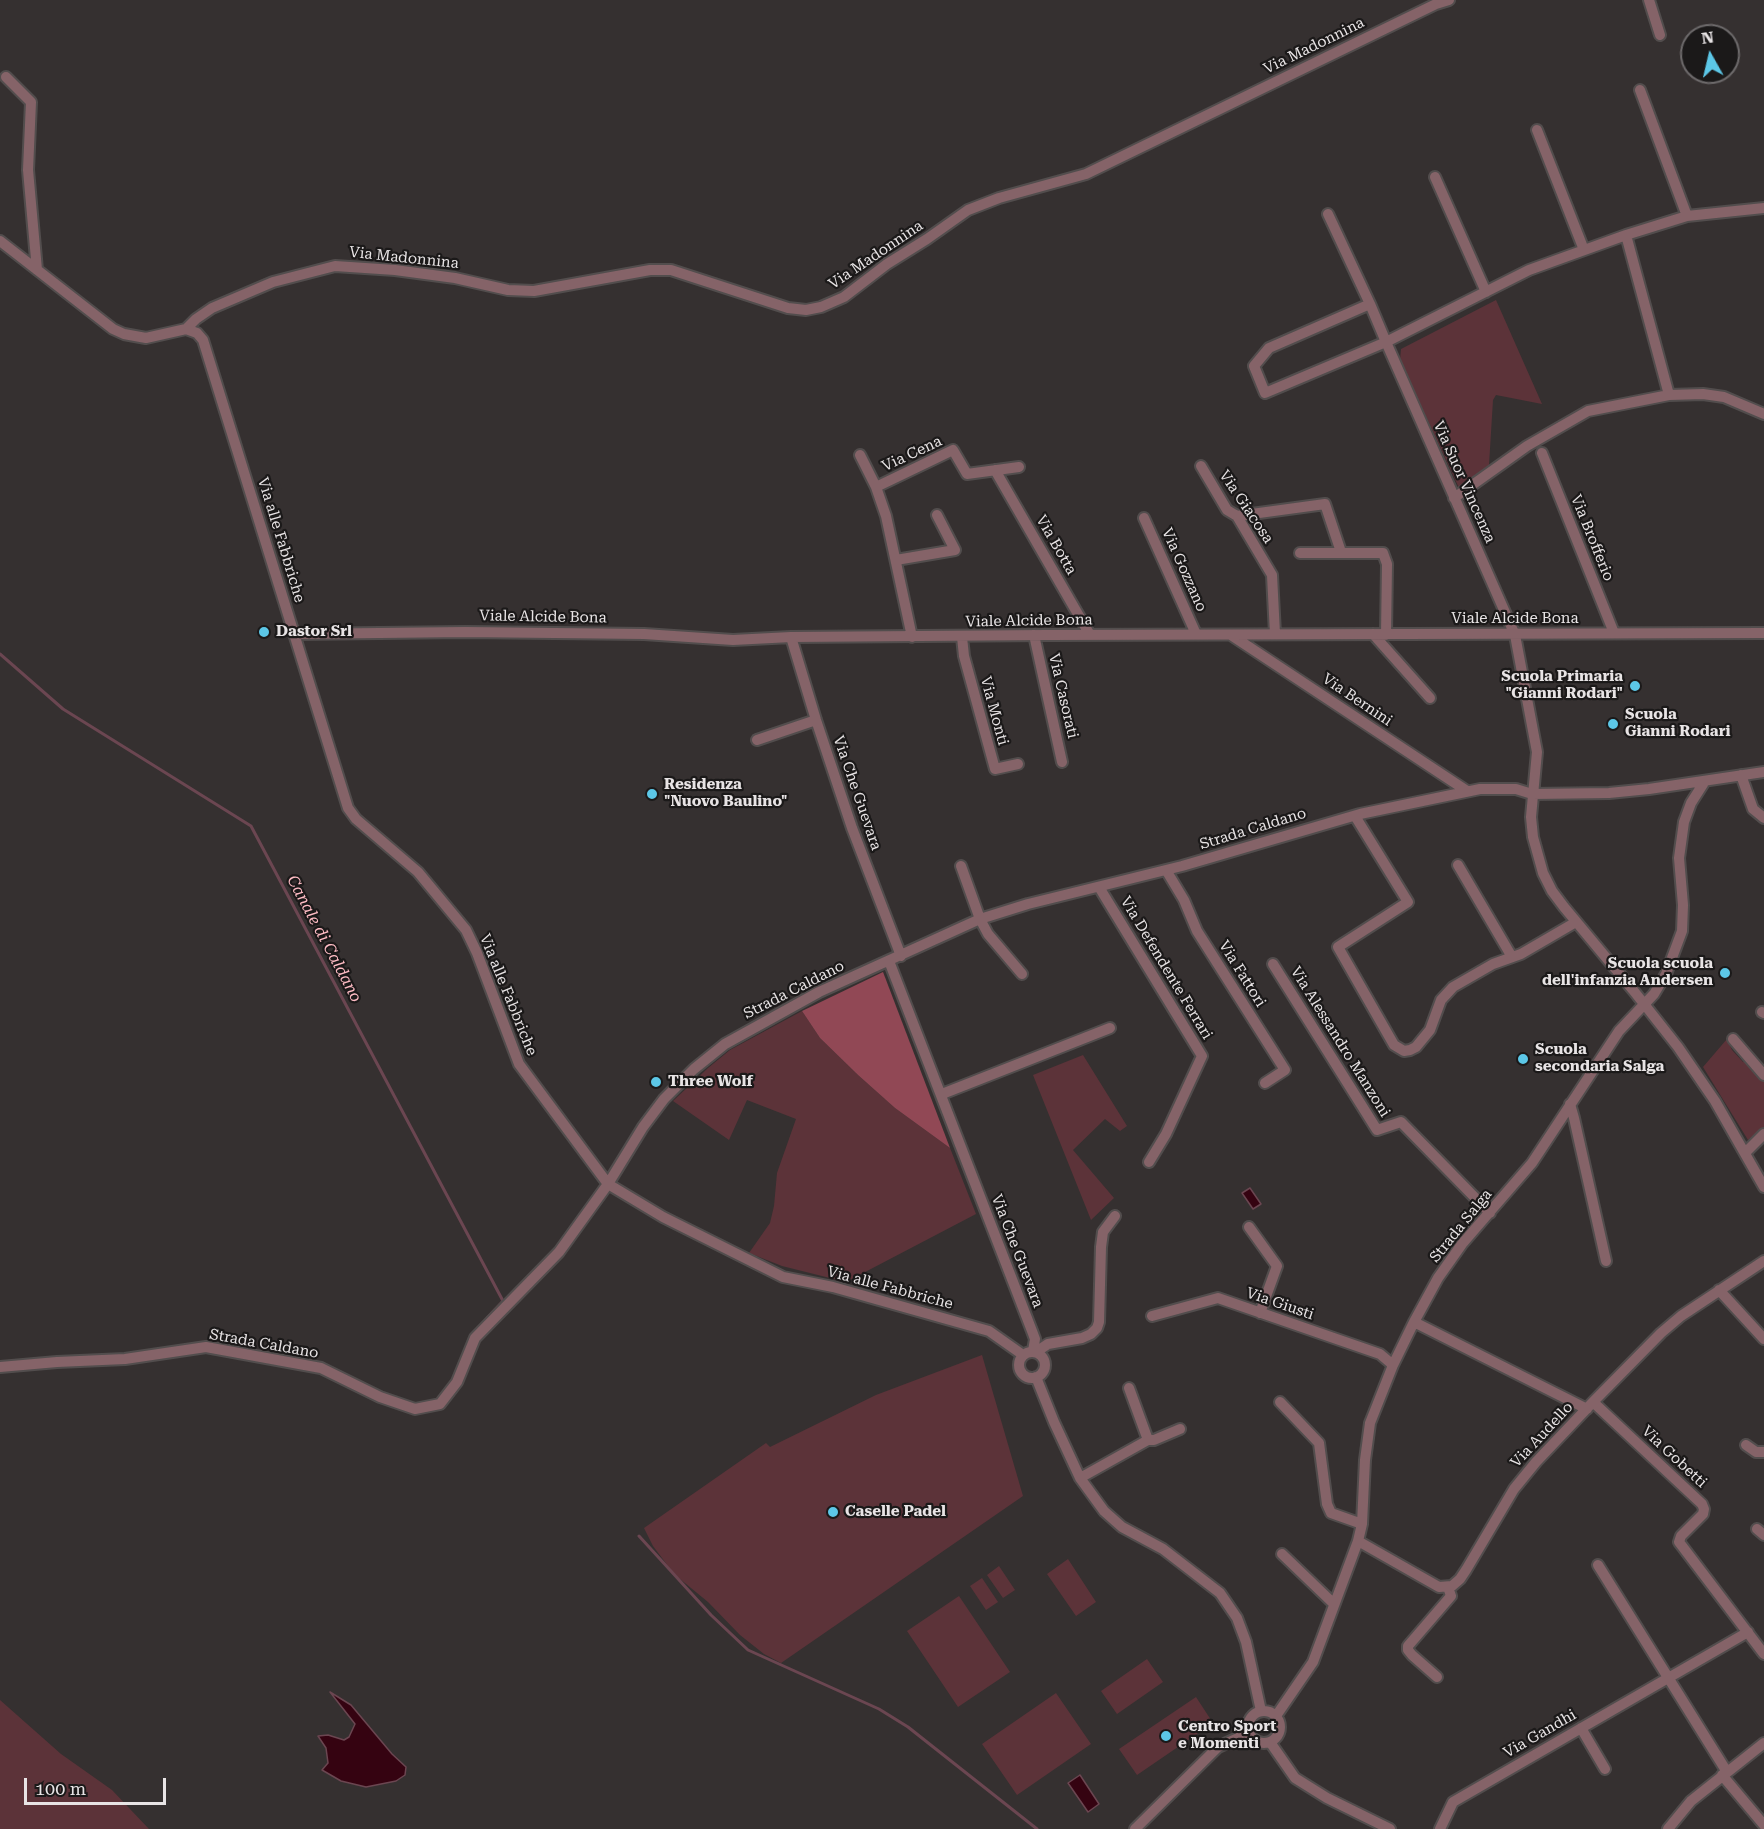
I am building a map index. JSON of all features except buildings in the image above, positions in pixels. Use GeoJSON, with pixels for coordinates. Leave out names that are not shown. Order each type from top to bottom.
{"type":"FeatureCollection","features":[{"type":"Feature","properties":{"kind":"street","name":"Via Madonnina"},"geometry":{"type":"LineString","coordinates":[[186,329],[212,308],[263,286],[335,266],[395,270],[455,278],[508,290],[534,291],[650,270],[670,270],[788,308],[806,310],[821,307],[844,297],[886,264],[968,210],[999,198],[1086,174],[1436,4],[1449,0]]}},
{"type":"Feature","properties":{"kind":"street"},"geometry":{"type":"LineString","coordinates":[[1648,0],[1660,35]]}},
{"type":"Feature","properties":{"kind":"street"},"geometry":{"type":"LineString","coordinates":[[6,77],[31,102],[28,170],[37,270]]}},
{"type":"Feature","properties":{"kind":"street"},"geometry":{"type":"LineString","coordinates":[[1640,90],[1687,216]]}},
{"type":"Feature","properties":{"kind":"street"},"geometry":{"type":"LineString","coordinates":[[1536,130],[1584,250]]}},
{"type":"Feature","properties":{"kind":"street"},"geometry":{"type":"LineString","coordinates":[[1435,177],[1486,292]]}},
{"type":"Feature","properties":{"kind":"street"},"geometry":{"type":"LineString","coordinates":[[1370,304],[1269,348],[1254,366],[1266,393],[1386,342],[1529,270],[1687,216],[1764,208]]}},
{"type":"Feature","properties":{"kind":"street","name":"Via Suor Vincenza"},"geometry":{"type":"LineString","coordinates":[[1328,214],[1515,634],[1537,752],[1532,794],[1533,837],[1543,873],[1552,891],[1576,922],[1678,1047],[1715,1101],[1764,1187]]}},
{"type":"Feature","properties":{"kind":"street"},"geometry":{"type":"LineString","coordinates":[[1626,235],[1669,395]]}},
{"type":"Feature","properties":{"kind":"street"},"geometry":{"type":"LineString","coordinates":[[0,241],[123,334],[146,338],[186,329]]}},
{"type":"Feature","properties":{"kind":"street","name":"Via alle Fabbriche"},"geometry":{"type":"LineString","coordinates":[[186,329],[197,333],[203,340],[348,808],[356,819],[418,872],[466,930],[519,1064],[608,1184],[663,1217],[783,1277],[833,1287],[989,1330],[1007,1345],[1031,1353]]}},
{"type":"Feature","properties":{"kind":"street"},"geometry":{"type":"LineString","coordinates":[[1454,498],[1527,446],[1588,411],[1669,395],[1703,394],[1724,397],[1764,414]]}},
{"type":"Feature","properties":{"kind":"street","name":"Via Cena"},"geometry":{"type":"LineString","coordinates":[[876,487],[953,450],[967,474],[1019,467]]}},
{"type":"Feature","properties":{"kind":"street","name":"Via Brofferio"},"geometry":{"type":"LineString","coordinates":[[1542,453],[1614,633]]}},
{"type":"Feature","properties":{"kind":"street","name":"Via Cena"},"geometry":{"type":"LineString","coordinates":[[860,455],[876,487],[886,516],[912,637]]}},
{"type":"Feature","properties":{"kind":"street","name":"Via Giacosa"},"geometry":{"type":"LineString","coordinates":[[1201,466],[1227,510],[1237,516],[1272,575],[1275,634]]}},
{"type":"Feature","properties":{"kind":"street","name":"Via Botta"},"geometry":{"type":"LineString","coordinates":[[995,470],[1090,635]]}},
{"type":"Feature","properties":{"kind":"street"},"geometry":{"type":"LineString","coordinates":[[1237,516],[1325,504],[1341,552]]}},
{"type":"Feature","properties":{"kind":"street"},"geometry":{"type":"LineString","coordinates":[[896,560],[955,550],[937,515]]}},
{"type":"Feature","properties":{"kind":"street","name":"Via Gozzano"},"geometry":{"type":"LineString","coordinates":[[1144,518],[1196,634]]}},
{"type":"Feature","properties":{"kind":"street"},"geometry":{"type":"LineString","coordinates":[[1300,553],[1380,552],[1386,557],[1386,634]]}},
{"type":"Feature","properties":{"kind":"street","name":"Viale Alcide Bona"},"geometry":{"type":"LineString","coordinates":[[294,634],[465,632],[644,634],[733,640],[791,637],[1034,635],[1764,633]]}},
{"type":"Feature","properties":{"kind":"street","name":"Via Bernini"},"geometry":{"type":"LineString","coordinates":[[1230,634],[1467,791]]}},
{"type":"Feature","properties":{"kind":"street"},"geometry":{"type":"LineString","coordinates":[[1374,634],[1430,698]]}},
{"type":"Feature","properties":{"kind":"street","name":"Via Casorati"},"geometry":{"type":"LineString","coordinates":[[1034,635],[1062,762]]}},
{"type":"Feature","properties":{"kind":"street","name":"Via Che Guevara"},"geometry":{"type":"LineString","coordinates":[[791,637],[852,828],[901,956]]}},
{"type":"Feature","properties":{"kind":"street","name":"Via Monti"},"geometry":{"type":"LineString","coordinates":[[962,637],[964,656],[995,769],[1018,764]]}},
{"type":"Feature","properties":{"kind":"street"},"geometry":{"type":"LineString","coordinates":[[757,740],[816,720]]}},
{"type":"Feature","properties":{"kind":"street","name":"Strada Caldano"},"geometry":{"type":"LineString","coordinates":[[0,1367],[125,1359],[206,1347],[321,1368],[380,1397],[414,1409],[440,1404],[457,1382],[475,1338],[559,1252],[608,1184],[643,1127],[664,1099],[694,1069],[725,1044],[819,992],[980,919],[1028,904],[1166,870],[1355,816],[1480,789],[1516,789],[1532,794],[1610,793],[1764,772]]}},
{"type":"Feature","properties":{"kind":"street"},"geometry":{"type":"LineString","coordinates":[[1741,775],[1753,809],[1764,818]]}},
{"type":"Feature","properties":{"kind":"street","name":"Strada Salga"},"geometry":{"type":"LineString","coordinates":[[1276,1716],[1313,1662],[1358,1541],[1362,1524],[1365,1460],[1371,1423],[1393,1365],[1414,1322],[1438,1278],[1456,1253],[1532,1162],[1619,1031],[1654,994],[1666,974],[1682,931],[1683,890],[1679,858],[1684,822],[1691,803],[1705,781]]}},
{"type":"Feature","properties":{"kind":"street"},"geometry":{"type":"LineString","coordinates":[[1355,816],[1408,902],[1338,947],[1394,1045],[1404,1051],[1416,1047],[1430,1030],[1441,1000],[1454,987],[1493,964],[1521,954],[1576,922]]}},
{"type":"Feature","properties":{"kind":"street"},"geometry":{"type":"LineString","coordinates":[[1458,865],[1512,957]]}},
{"type":"Feature","properties":{"kind":"street"},"geometry":{"type":"LineString","coordinates":[[961,866],[980,919],[988,934],[1022,974]]}},
{"type":"Feature","properties":{"kind":"street","name":"Via Fattori"},"geometry":{"type":"LineString","coordinates":[[1166,870],[1184,900],[1197,931],[1285,1070],[1266,1083]]}},
{"type":"Feature","properties":{"kind":"street","name":"Via Defendente Ferrari"},"geometry":{"type":"LineString","coordinates":[[1099,887],[1202,1056],[1166,1134],[1149,1162]]}},
{"type":"Feature","properties":{"kind":"street","name":"Via Che Guevara"},"geometry":{"type":"LineString","coordinates":[[889,961],[1035,1339],[1031,1353]]}},
{"type":"Feature","properties":{"kind":"street","name":"Via Alessandro Manzoni"},"geometry":{"type":"LineString","coordinates":[[1273,964],[1377,1130],[1401,1122],[1490,1213]]}},
{"type":"Feature","properties":{"kind":"street"},"geometry":{"type":"LineString","coordinates":[[942,1094],[1110,1028]]}},
{"type":"Feature","properties":{"kind":"street"},"geometry":{"type":"LineString","coordinates":[[1733,1039],[1764,1076]]}},
{"type":"Feature","properties":{"kind":"street"},"geometry":{"type":"LineString","coordinates":[[1570,1104],[1606,1261]]}},
{"type":"Feature","properties":{"kind":"street"},"geometry":{"type":"LineString","coordinates":[[1745,1153],[1764,1134]]}},
{"type":"Feature","properties":{"kind":"street"},"geometry":{"type":"LineString","coordinates":[[1031,1353],[1041,1355],[1045,1365],[1044,1370],[1036,1377],[1024,1376],[1018,1366],[1031,1353],[1048,1344],[1082,1338],[1097,1328],[1101,1247],[1104,1232],[1115,1216]]}},
{"type":"Feature","properties":{"kind":"street"},"geometry":{"type":"LineString","coordinates":[[1249,1227],[1277,1266],[1260,1313]]}},
{"type":"Feature","properties":{"kind":"street","name":"Via Audello"},"geometry":{"type":"LineString","coordinates":[[1448,1587],[1460,1579],[1520,1481],[1590,1406],[1661,1333],[1681,1316],[1764,1261]]}},
{"type":"Feature","properties":{"kind":"street"},"geometry":{"type":"LineString","coordinates":[[1719,1290],[1764,1339]]}},
{"type":"Feature","properties":{"kind":"street","name":"Via Giusti"},"geometry":{"type":"LineString","coordinates":[[1152,1316],[1218,1298],[1380,1354],[1393,1365]]}},
{"type":"Feature","properties":{"kind":"street"},"geometry":{"type":"LineString","coordinates":[[1414,1322],[1590,1406]]}},
{"type":"Feature","properties":{"kind":"street"},"geometry":{"type":"LineString","coordinates":[[1036,1377],[1080,1478],[1104,1511],[1122,1527],[1163,1549],[1220,1593],[1237,1618],[1246,1642],[1261,1711]]}},
{"type":"Feature","properties":{"kind":"street"},"geometry":{"type":"LineString","coordinates":[[1129,1388],[1148,1440]]}},
{"type":"Feature","properties":{"kind":"street"},"geometry":{"type":"LineString","coordinates":[[1280,1402],[1319,1443],[1327,1503],[1331,1513],[1362,1524]]}},
{"type":"Feature","properties":{"kind":"street","name":"Via Gobetti"},"geometry":{"type":"LineString","coordinates":[[1590,1406],[1702,1504],[1704,1509],[1702,1514],[1681,1536],[1679,1542],[1764,1654]]}},
{"type":"Feature","properties":{"kind":"street"},"geometry":{"type":"LineString","coordinates":[[1080,1478],[1148,1440],[1180,1430]]}},
{"type":"Feature","properties":{"kind":"street"},"geometry":{"type":"LineString","coordinates":[[1746,1445],[1756,1452],[1764,1452]]}},
{"type":"Feature","properties":{"kind":"street"},"geometry":{"type":"LineString","coordinates":[[1358,1541],[1439,1587],[1448,1587],[1451,1596],[1408,1646],[1412,1655],[1437,1677]]}},
{"type":"Feature","properties":{"kind":"street"},"geometry":{"type":"LineString","coordinates":[[1282,1554],[1334,1604]]}},
{"type":"Feature","properties":{"kind":"street"},"geometry":{"type":"LineString","coordinates":[[1599,1565],[1725,1774],[1764,1825]]}},
{"type":"Feature","properties":{"kind":"street","name":"Via Gandhi"},"geometry":{"type":"LineString","coordinates":[[1440,1829],[1453,1802],[1748,1632]]}},
{"type":"Feature","properties":{"kind":"street"},"geometry":{"type":"LineString","coordinates":[[1261,1711],[1276,1716],[1280,1724],[1279,1733],[1275,1739],[1270,1742],[1260,1742],[1250,1733],[1248,1725],[1250,1719],[1261,1711]]}},
{"type":"Feature","properties":{"kind":"street"},"geometry":{"type":"LineString","coordinates":[[1581,1728],[1605,1769]]}},
{"type":"Feature","properties":{"kind":"street"},"geometry":{"type":"LineString","coordinates":[[1135,1829],[1218,1747],[1250,1733]]}},
{"type":"Feature","properties":{"kind":"street"},"geometry":{"type":"LineString","coordinates":[[1270,1742],[1295,1778],[1327,1798],[1390,1829]]}},
{"type":"Feature","properties":{"kind":"street"},"geometry":{"type":"LineString","coordinates":[[1668,1829],[1691,1801],[1764,1743]]}},
{"type":"Feature","properties":{"kind":"shaded area"},"geometry":{"type":"Polygon","coordinates":[[[1496,300],[1542,404],[1496,395],[1493,400],[1489,465],[1459,488],[1400,360],[1401,349],[1496,300]]]}},
{"type":"Feature","properties":{"kind":"shaded area"},"geometry":{"type":"Polygon","coordinates":[[[883,972],[950,1148],[895,1108],[858,1075],[820,1038],[802,1011],[883,972]]]}},
{"type":"Feature","properties":{"kind":"shaded area"},"geometry":{"type":"Polygon","coordinates":[[[802,1011],[820,1038],[858,1075],[895,1108],[950,1148],[976,1214],[846,1282],[782,1266],[749,1253],[770,1223],[777,1173],[796,1119],[747,1100],[729,1140],[673,1101],[730,1050],[802,1011]]]}},
{"type":"Feature","properties":{"kind":"shaded area"},"geometry":{"type":"Polygon","coordinates":[[[1727,1039],[1731,1042],[1729,1044],[1732,1050],[1743,1062],[1746,1060],[1764,1080],[1764,1127],[1748,1140],[1703,1067],[1727,1039]]]}},
{"type":"Feature","properties":{"kind":"shaded area"},"geometry":{"type":"Polygon","coordinates":[[[1083,1055],[1127,1126],[1120,1131],[1105,1119],[1073,1150],[1114,1198],[1091,1220],[1033,1075],[1083,1055]]]}},
{"type":"Feature","properties":{"kind":"shaded area"},"geometry":{"type":"Polygon","coordinates":[[[1250,1188],[1261,1204],[1253,1209],[1242,1193],[1250,1188]]]}},
{"type":"Feature","properties":{"kind":"shaded area","name":"Caselle Padel"},"geometry":{"type":"Polygon","coordinates":[[[982,1355],[1023,1496],[781,1663],[764,1654],[740,1635],[708,1602],[674,1574],[653,1546],[644,1528],[766,1443],[770,1447],[876,1395],[982,1355]]]}},
{"type":"Feature","properties":{"kind":"shaded area"},"geometry":{"type":"Polygon","coordinates":[[[1068,1559],[1096,1602],[1076,1616],[1047,1574],[1068,1559]]]}},
{"type":"Feature","properties":{"kind":"shaded area"},"geometry":{"type":"Polygon","coordinates":[[[999,1566],[1015,1590],[1003,1598],[987,1575],[999,1566]]]}},
{"type":"Feature","properties":{"kind":"shaded area"},"geometry":{"type":"Polygon","coordinates":[[[982,1578],[998,1602],[986,1610],[970,1586],[982,1578]]]}},
{"type":"Feature","properties":{"kind":"shaded area"},"geometry":{"type":"Polygon","coordinates":[[[959,1596],[1010,1672],[958,1707],[907,1631],[959,1596]]]}},
{"type":"Feature","properties":{"kind":"shaded area"},"geometry":{"type":"Polygon","coordinates":[[[1147,1659],[1163,1682],[1117,1714],[1101,1691],[1147,1659]]]}},
{"type":"Feature","properties":{"kind":"shaded area"},"geometry":{"type":"Polygon","coordinates":[[[330,1692],[351,1705],[392,1754],[406,1767],[405,1775],[396,1781],[366,1787],[341,1781],[322,1770],[328,1763],[326,1748],[318,1736],[328,1735],[344,1740],[349,1737],[355,1724],[330,1692]]]}},
{"type":"Feature","properties":{"kind":"shaded area"},"geometry":{"type":"Polygon","coordinates":[[[1056,1693],[1091,1744],[1017,1795],[982,1744],[1056,1693]]]}},
{"type":"Feature","properties":{"kind":"shaded area","name":"Centro Sport e Momenti"},"geometry":{"type":"Polygon","coordinates":[[[1196,1697],[1213,1723],[1137,1775],[1119,1749],[1196,1697]]]}},
{"type":"Feature","properties":{"kind":"shaded area"},"geometry":{"type":"Polygon","coordinates":[[[0,1700],[61,1754],[112,1790],[149,1829],[0,1829],[0,1700]]]}},
{"type":"Feature","properties":{"kind":"shaded area"},"geometry":{"type":"Polygon","coordinates":[[[1080,1775],[1099,1804],[1088,1812],[1068,1783],[1080,1775]]]}},
{"type":"Feature","properties":{"kind":"waterway","name":"Canale di Caldano"},"geometry":{"type":"LineString","coordinates":[[0,654],[63,709],[251,826],[503,1301],[487,1318]]}},
{"type":"Feature","properties":{"kind":"waterway"},"geometry":{"type":"LineString","coordinates":[[639,1536],[711,1615],[748,1650],[879,1709],[908,1727],[1037,1829]]}},
{"type":"Feature","properties":{"kind":"place","name":"Dastor Srl"},"geometry":{"type":"Point","coordinates":[264,632]}},
{"type":"Feature","properties":{"kind":"place","name":"Scuola Primaria \"Gianni Rodari\""},"geometry":{"type":"Point","coordinates":[1635,686]}},
{"type":"Feature","properties":{"kind":"place","name":"Scuola Gianni Rodari"},"geometry":{"type":"Point","coordinates":[1613,724]}},
{"type":"Feature","properties":{"kind":"place","name":"Residenza \"Nuovo Baulino\""},"geometry":{"type":"Point","coordinates":[652,794]}},
{"type":"Feature","properties":{"kind":"place","name":"Scuola scuola dell'infanzia Andersen"},"geometry":{"type":"Point","coordinates":[1725,973]}},
{"type":"Feature","properties":{"kind":"place","name":"Scuola secondaria Salga"},"geometry":{"type":"Point","coordinates":[1523,1059]}},
{"type":"Feature","properties":{"kind":"place","name":"Three Wolf"},"geometry":{"type":"Point","coordinates":[656,1082]}},
{"type":"Feature","properties":{"kind":"place","name":"Caselle Padel"},"geometry":{"type":"Point","coordinates":[833,1512]}},
{"type":"Feature","properties":{"kind":"place","name":"Centro Sport e Momenti"},"geometry":{"type":"Point","coordinates":[1166,1736]}}]}
